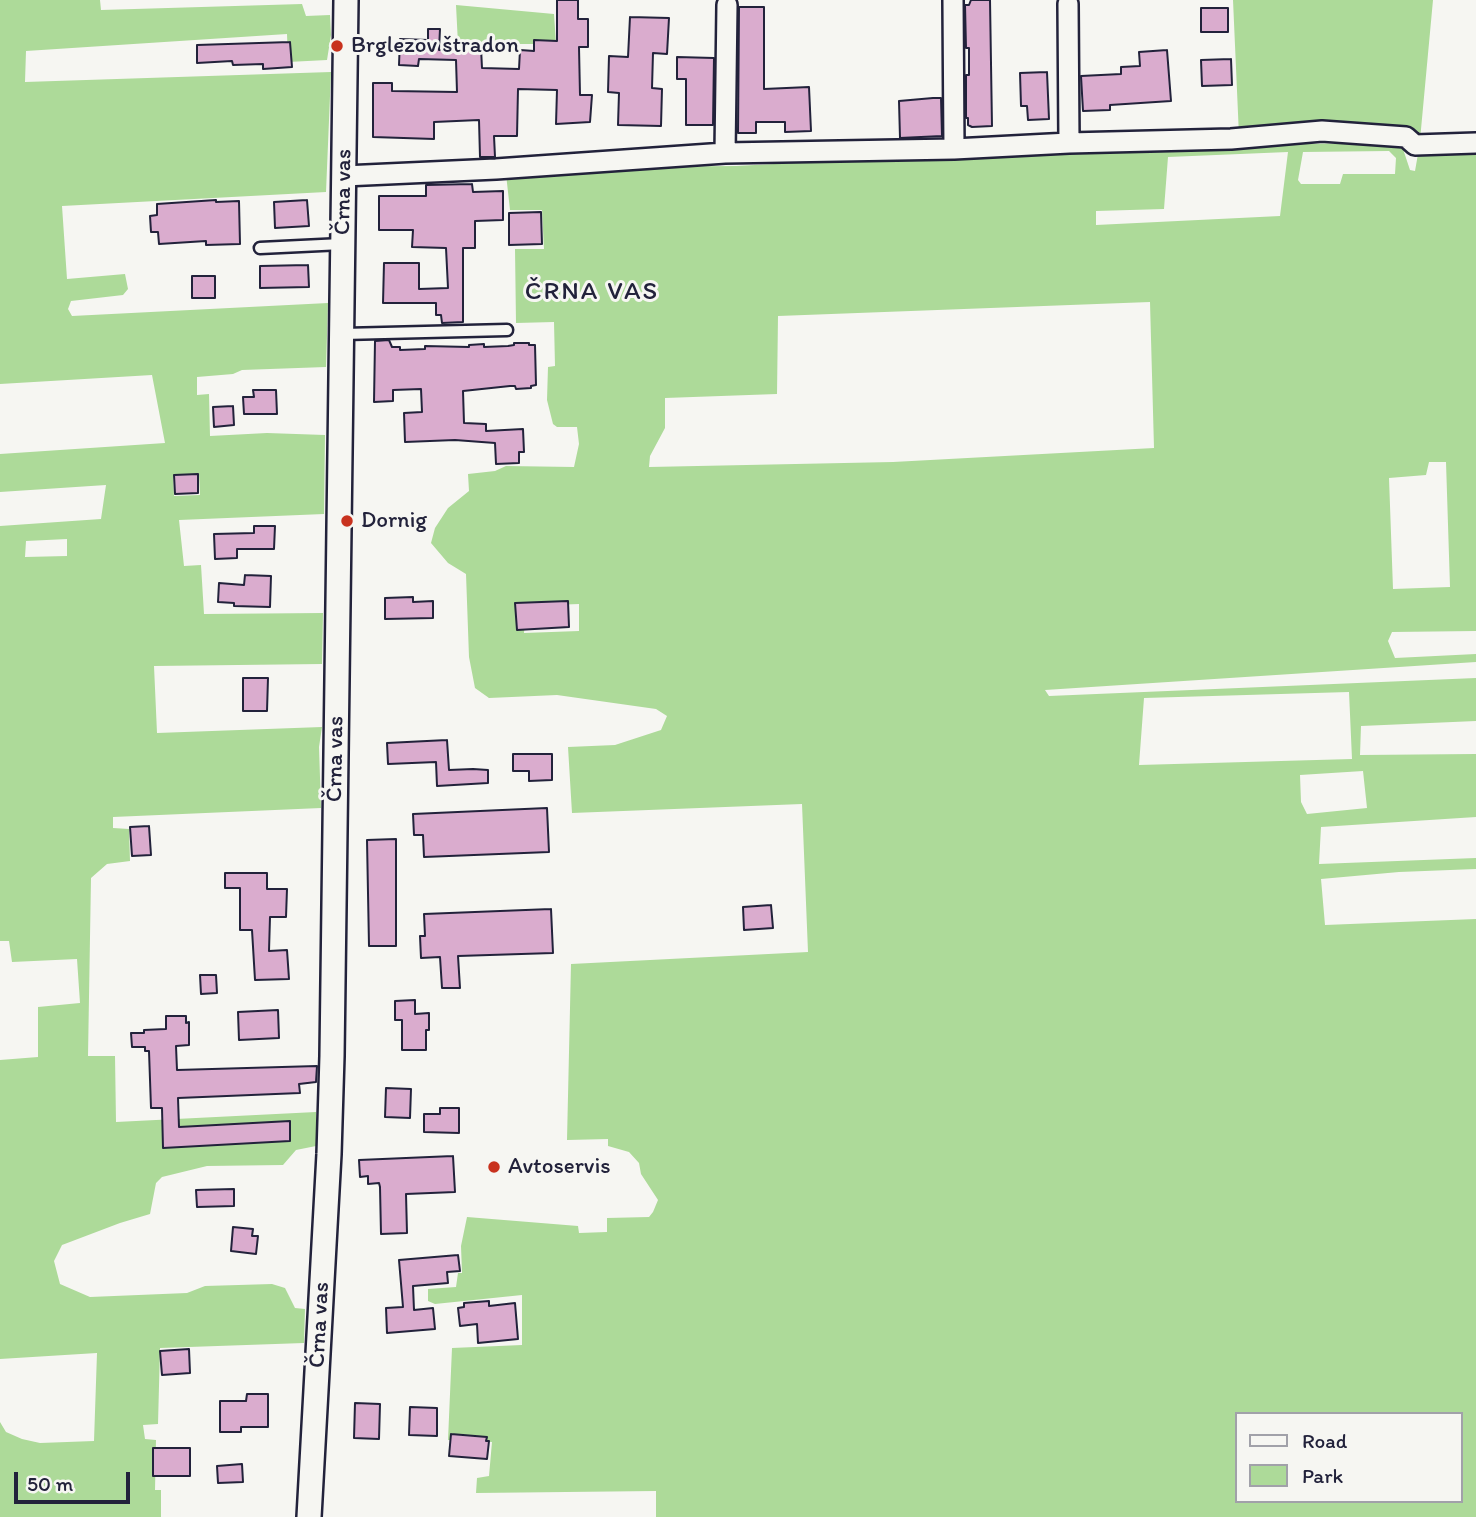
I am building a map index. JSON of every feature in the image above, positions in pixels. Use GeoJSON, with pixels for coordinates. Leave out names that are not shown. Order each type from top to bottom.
{"type":"FeatureCollection","features":[{"type":"Feature","properties":{"kind":"street","name":"Črna vas"},"geometry":{"type":"LineString","coordinates":[[309,1517],[330,1154],[346,0]]}},
{"type":"Feature","properties":{"kind":"street"},"geometry":{"type":"LineString","coordinates":[[953,0],[954,149]]}},
{"type":"Feature","properties":{"kind":"street"},"geometry":{"type":"LineString","coordinates":[[1068,4],[1069,143]]}},
{"type":"Feature","properties":{"kind":"street"},"geometry":{"type":"LineString","coordinates":[[725,153],[727,5]]}},
{"type":"Feature","properties":{"kind":"street"},"geometry":{"type":"LineString","coordinates":[[344,176],[496,169],[725,153],[954,149],[1231,139],[1322,131],[1406,137],[1415,145],[1476,143]]}},
{"type":"Feature","properties":{"kind":"lane"},"geometry":{"type":"LineString","coordinates":[[260,248],[343,244]]}},
{"type":"Feature","properties":{"kind":"lane"},"geometry":{"type":"LineString","coordinates":[[342,334],[508,330]]}},
{"type":"Feature","properties":{"kind":"green space"},"geometry":{"type":"Polygon","coordinates":[[[0,0],[100,0],[101,10],[302,4],[306,16],[330,15],[331,35],[327,60],[288,62],[287,34],[26,51],[25,82],[331,72],[326,192],[62,206],[67,279],[125,274],[128,289],[123,295],[71,301],[68,309],[72,316],[328,303],[326,367],[242,370],[233,374],[197,377],[197,395],[209,394],[210,436],[267,433],[325,435],[324,514],[179,520],[184,566],[201,565],[204,614],[323,613],[322,664],[154,666],[157,733],[322,727],[319,747],[321,808],[113,817],[113,828],[129,829],[130,861],[107,864],[91,878],[88,1056],[115,1056],[116,1122],[316,1112],[316,1146],[296,1150],[283,1165],[207,1166],[162,1177],[156,1183],[150,1214],[62,1245],[54,1261],[60,1284],[90,1297],[187,1293],[205,1286],[272,1284],[285,1288],[295,1308],[305,1309],[304,1343],[160,1348],[158,1424],[143,1425],[145,1439],[156,1440],[155,1490],[161,1490],[161,1517],[0,1517],[0,1422],[6,1432],[40,1443],[94,1441],[97,1353],[0,1359],[0,1060],[38,1057],[38,1007],[80,1003],[77,959],[12,962],[9,941],[0,941],[0,526],[101,519],[106,485],[0,492],[0,454],[165,443],[152,375],[0,384],[0,0]],[[199,474],[173,475],[174,496],[200,495],[199,474]],[[67,539],[26,541],[25,557],[67,556],[67,539]]]}},
{"type":"Feature","properties":{"kind":"green space"},"geometry":{"type":"Polygon","coordinates":[[[1233,0],[1433,0],[1420,140],[1239,136],[1233,0]]]}},
{"type":"Feature","properties":{"kind":"green space"},"geometry":{"type":"Polygon","coordinates":[[[456,5],[554,14],[556,44],[458,44],[456,5]]]}},
{"type":"Feature","properties":{"kind":"green space"},"geometry":{"type":"Polygon","coordinates":[[[1388,143],[1403,149],[1410,170],[1415,171],[1418,154],[1476,152],[1476,631],[1392,632],[1388,641],[1395,658],[1476,654],[1476,662],[1045,690],[1049,696],[1476,678],[1476,721],[1361,726],[1360,755],[1476,754],[1476,817],[1321,827],[1319,864],[1476,858],[1476,869],[1321,879],[1325,925],[1476,919],[1476,1517],[656,1517],[656,1491],[476,1493],[477,1478],[489,1476],[492,1442],[448,1440],[452,1348],[522,1345],[522,1295],[435,1304],[428,1301],[428,1289],[456,1287],[458,1273],[462,1273],[461,1246],[467,1217],[578,1226],[579,1233],[607,1232],[607,1218],[649,1217],[658,1200],[641,1174],[639,1163],[629,1152],[608,1146],[608,1139],[567,1140],[571,964],[808,952],[802,804],[572,813],[568,747],[615,745],[661,730],[667,716],[656,709],[557,695],[489,698],[475,688],[469,657],[466,574],[448,563],[431,543],[435,528],[448,508],[469,491],[468,474],[495,471],[506,466],[574,467],[579,444],[577,427],[557,427],[553,424],[547,400],[548,367],[555,366],[554,322],[516,323],[515,249],[544,249],[542,210],[510,210],[506,174],[612,167],[736,166],[906,157],[1388,143]],[[1389,151],[1303,152],[1298,180],[1301,184],[1340,184],[1343,174],[1395,174],[1396,158],[1389,151]],[[1288,152],[1168,157],[1164,209],[1096,211],[1096,225],[1280,216],[1288,152]],[[1150,302],[778,316],[777,394],[665,398],[665,428],[650,456],[649,467],[893,462],[1154,448],[1150,302]],[[1429,462],[1426,475],[1389,478],[1393,589],[1450,587],[1446,462],[1429,462]],[[579,604],[526,606],[524,633],[579,631],[579,604]],[[1349,692],[1144,698],[1139,765],[1352,759],[1349,692]],[[1363,771],[1300,775],[1301,802],[1307,814],[1367,808],[1363,771]]]}},
{"type":"Feature","properties":{"kind":"building"},"geometry":{"type":"Polygon","coordinates":[[[557,0],[578,0],[578,19],[588,19],[588,47],[579,47],[580,95],[592,95],[590,122],[556,124],[557,90],[518,89],[517,136],[494,136],[495,157],[480,157],[479,120],[434,122],[434,139],[373,137],[373,83],[392,83],[392,91],[457,92],[456,60],[419,59],[418,66],[399,65],[400,39],[428,40],[428,29],[440,29],[439,50],[481,48],[482,68],[519,69],[520,50],[534,51],[534,40],[557,41],[557,0]]]}},
{"type":"Feature","properties":{"kind":"building"},"geometry":{"type":"Polygon","coordinates":[[[971,0],[990,0],[992,126],[972,127],[968,125],[966,118],[969,48],[966,48],[965,5],[969,5],[971,0]]]}},
{"type":"Feature","properties":{"kind":"building"},"geometry":{"type":"Polygon","coordinates":[[[739,7],[764,7],[764,89],[809,87],[811,131],[785,132],[785,122],[756,122],[756,133],[738,133],[739,7]]]}},
{"type":"Feature","properties":{"kind":"building"},"geometry":{"type":"Polygon","coordinates":[[[1201,8],[1228,8],[1228,32],[1201,32],[1201,8]]]}},
{"type":"Feature","properties":{"kind":"building"},"geometry":{"type":"Polygon","coordinates":[[[630,17],[669,18],[667,54],[653,53],[652,88],[662,89],[661,126],[618,125],[619,93],[608,92],[609,56],[628,57],[630,17]]]}},
{"type":"Feature","properties":{"kind":"building"},"geometry":{"type":"Polygon","coordinates":[[[290,42],[292,67],[263,69],[263,64],[233,65],[232,61],[197,63],[197,45],[290,42]]]}},
{"type":"Feature","properties":{"kind":"building"},"geometry":{"type":"Polygon","coordinates":[[[1167,50],[1171,101],[1110,105],[1110,110],[1083,111],[1081,76],[1121,74],[1121,67],[1140,66],[1139,52],[1167,50]]]}},
{"type":"Feature","properties":{"kind":"building"},"geometry":{"type":"Polygon","coordinates":[[[677,57],[714,58],[713,125],[686,125],[686,79],[677,79],[677,57]]]}},
{"type":"Feature","properties":{"kind":"building"},"geometry":{"type":"Polygon","coordinates":[[[1231,59],[1232,85],[1202,86],[1201,60],[1231,59]]]}},
{"type":"Feature","properties":{"kind":"building"},"geometry":{"type":"Polygon","coordinates":[[[1047,72],[1049,119],[1028,120],[1027,106],[1021,106],[1020,73],[1047,72]]]}},
{"type":"Feature","properties":{"kind":"building"},"geometry":{"type":"Polygon","coordinates":[[[941,98],[942,136],[900,138],[899,101],[941,98]]]}},
{"type":"Feature","properties":{"kind":"building"},"geometry":{"type":"Polygon","coordinates":[[[472,184],[473,192],[503,191],[503,220],[475,221],[475,248],[463,248],[463,322],[442,323],[441,315],[436,315],[436,303],[383,303],[384,263],[419,263],[419,289],[448,288],[446,248],[412,247],[413,230],[379,230],[379,196],[426,196],[426,185],[472,184]]]}},
{"type":"Feature","properties":{"kind":"building"},"geometry":{"type":"Polygon","coordinates":[[[307,200],[309,226],[275,228],[274,202],[307,200]]]}},
{"type":"Feature","properties":{"kind":"building"},"geometry":{"type":"Polygon","coordinates":[[[239,201],[240,244],[206,245],[206,241],[159,244],[158,232],[151,232],[150,216],[157,215],[157,204],[239,201]]]}},
{"type":"Feature","properties":{"kind":"building"},"geometry":{"type":"Polygon","coordinates":[[[541,212],[542,244],[509,245],[509,213],[541,212]]]}},
{"type":"Feature","properties":{"kind":"building"},"geometry":{"type":"Polygon","coordinates":[[[308,265],[309,287],[260,288],[260,266],[308,265]]]}},
{"type":"Feature","properties":{"kind":"building"},"geometry":{"type":"Polygon","coordinates":[[[192,276],[215,276],[215,298],[192,298],[192,276]]]}},
{"type":"Feature","properties":{"kind":"building"},"geometry":{"type":"Polygon","coordinates":[[[389,340],[392,347],[400,347],[400,350],[425,349],[425,346],[469,347],[484,344],[484,347],[508,346],[514,343],[535,345],[536,385],[531,388],[516,389],[515,386],[510,386],[463,391],[464,423],[486,424],[486,431],[523,429],[524,452],[519,452],[519,463],[496,464],[495,443],[455,440],[405,442],[404,413],[422,412],[421,389],[393,390],[393,401],[374,402],[375,341],[389,340]]]}},
{"type":"Feature","properties":{"kind":"building"},"geometry":{"type":"Polygon","coordinates":[[[253,390],[276,390],[277,414],[244,414],[243,397],[254,397],[253,390]]]}},
{"type":"Feature","properties":{"kind":"building"},"geometry":{"type":"Polygon","coordinates":[[[233,406],[234,425],[214,427],[213,407],[233,406]]]}},
{"type":"Feature","properties":{"kind":"building"},"geometry":{"type":"Polygon","coordinates":[[[198,474],[198,493],[175,494],[174,475],[198,474]]]}},
{"type":"Feature","properties":{"kind":"building"},"geometry":{"type":"Polygon","coordinates":[[[254,526],[275,526],[274,549],[237,549],[237,558],[215,559],[214,534],[254,533],[254,526]]]}},
{"type":"Feature","properties":{"kind":"building"},"geometry":{"type":"Polygon","coordinates":[[[245,575],[271,576],[270,607],[234,606],[234,603],[218,602],[219,583],[244,585],[245,575]]]}},
{"type":"Feature","properties":{"kind":"building"},"geometry":{"type":"Polygon","coordinates":[[[413,597],[413,602],[433,601],[433,618],[385,619],[385,598],[413,597]]]}},
{"type":"Feature","properties":{"kind":"building"},"geometry":{"type":"Polygon","coordinates":[[[568,601],[569,627],[517,630],[515,603],[568,601]]]}},
{"type":"Feature","properties":{"kind":"building"},"geometry":{"type":"Polygon","coordinates":[[[243,678],[268,678],[267,711],[243,711],[243,678]]]}},
{"type":"Feature","properties":{"kind":"building"},"geometry":{"type":"Polygon","coordinates":[[[447,740],[449,770],[488,770],[488,783],[437,786],[436,762],[388,764],[387,743],[447,740]]]}},
{"type":"Feature","properties":{"kind":"building"},"geometry":{"type":"Polygon","coordinates":[[[513,754],[552,754],[552,780],[529,781],[529,771],[513,771],[513,754]]]}},
{"type":"Feature","properties":{"kind":"building"},"geometry":{"type":"Polygon","coordinates":[[[547,808],[549,852],[424,857],[423,835],[414,835],[413,814],[547,808]]]}},
{"type":"Feature","properties":{"kind":"building"},"geometry":{"type":"Polygon","coordinates":[[[149,826],[151,855],[132,856],[130,827],[149,826]]]}},
{"type":"Feature","properties":{"kind":"building"},"geometry":{"type":"Polygon","coordinates":[[[396,839],[396,946],[369,946],[367,840],[396,839]]]}},
{"type":"Feature","properties":{"kind":"building"},"geometry":{"type":"Polygon","coordinates":[[[225,873],[267,873],[267,889],[287,889],[286,917],[270,917],[269,951],[287,950],[289,979],[255,980],[252,930],[240,930],[240,888],[225,888],[225,873]]]}},
{"type":"Feature","properties":{"kind":"building"},"geometry":{"type":"Polygon","coordinates":[[[771,905],[773,928],[744,930],[743,907],[771,905]]]}},
{"type":"Feature","properties":{"kind":"building"},"geometry":{"type":"Polygon","coordinates":[[[551,909],[553,953],[458,956],[460,988],[442,988],[440,957],[421,958],[420,936],[425,936],[424,914],[551,909]]]}},
{"type":"Feature","properties":{"kind":"building"},"geometry":{"type":"Polygon","coordinates":[[[200,975],[216,975],[217,993],[201,994],[200,975]]]}},
{"type":"Feature","properties":{"kind":"building"},"geometry":{"type":"Polygon","coordinates":[[[415,1000],[415,1014],[429,1013],[426,1050],[402,1050],[402,1020],[395,1020],[395,1001],[415,1000]]]}},
{"type":"Feature","properties":{"kind":"building"},"geometry":{"type":"Polygon","coordinates":[[[278,1010],[279,1038],[239,1040],[238,1012],[278,1010]]]}},
{"type":"Feature","properties":{"kind":"building"},"geometry":{"type":"Polygon","coordinates":[[[166,1016],[186,1016],[186,1023],[189,1022],[189,1045],[176,1046],[177,1070],[317,1066],[316,1082],[299,1084],[300,1093],[178,1098],[179,1127],[290,1121],[290,1141],[163,1148],[162,1108],[151,1108],[149,1051],[145,1051],[145,1047],[132,1047],[131,1033],[166,1029],[166,1016]]]}},
{"type":"Feature","properties":{"kind":"building"},"geometry":{"type":"Polygon","coordinates":[[[386,1088],[411,1089],[410,1118],[385,1117],[386,1088]]]}},
{"type":"Feature","properties":{"kind":"building"},"geometry":{"type":"Polygon","coordinates":[[[440,1108],[459,1108],[459,1133],[424,1132],[424,1114],[440,1114],[440,1108]]]}},
{"type":"Feature","properties":{"kind":"building"},"geometry":{"type":"Polygon","coordinates":[[[453,1156],[455,1192],[406,1194],[407,1233],[381,1234],[379,1183],[368,1184],[368,1176],[360,1177],[359,1160],[453,1156]]]}},
{"type":"Feature","properties":{"kind":"building"},"geometry":{"type":"Polygon","coordinates":[[[234,1189],[234,1206],[197,1207],[196,1190],[234,1189]]]}},
{"type":"Feature","properties":{"kind":"building"},"geometry":{"type":"Polygon","coordinates":[[[233,1227],[253,1229],[252,1236],[258,1236],[256,1254],[231,1251],[233,1227]]]}},
{"type":"Feature","properties":{"kind":"building"},"geometry":{"type":"Polygon","coordinates":[[[458,1255],[460,1271],[447,1272],[448,1283],[413,1286],[414,1310],[433,1308],[435,1329],[387,1333],[386,1308],[403,1307],[399,1260],[458,1255]]]}},
{"type":"Feature","properties":{"kind":"building"},"geometry":{"type":"Polygon","coordinates":[[[489,1301],[489,1306],[515,1303],[518,1339],[478,1343],[477,1324],[460,1326],[458,1308],[464,1307],[464,1303],[489,1301]]]}},
{"type":"Feature","properties":{"kind":"building"},"geometry":{"type":"Polygon","coordinates":[[[189,1349],[190,1373],[162,1375],[160,1351],[189,1349]]]}},
{"type":"Feature","properties":{"kind":"building"},"geometry":{"type":"Polygon","coordinates":[[[247,1394],[268,1394],[268,1427],[241,1427],[241,1432],[220,1432],[220,1401],[246,1401],[247,1394]]]}},
{"type":"Feature","properties":{"kind":"building"},"geometry":{"type":"Polygon","coordinates":[[[355,1403],[380,1404],[379,1439],[354,1438],[355,1403]]]}},
{"type":"Feature","properties":{"kind":"building"},"geometry":{"type":"Polygon","coordinates":[[[410,1407],[437,1408],[437,1436],[409,1435],[410,1407]]]}},
{"type":"Feature","properties":{"kind":"building"},"geometry":{"type":"Polygon","coordinates":[[[451,1434],[487,1437],[487,1459],[449,1456],[451,1434]]]}},
{"type":"Feature","properties":{"kind":"building"},"geometry":{"type":"Polygon","coordinates":[[[153,1448],[190,1448],[190,1476],[153,1476],[153,1448]]]}},
{"type":"Feature","properties":{"kind":"building"},"geometry":{"type":"Polygon","coordinates":[[[242,1464],[243,1482],[218,1483],[217,1466],[242,1464]]]}},
{"type":"Feature","properties":{"kind":"place","name":"Brglezov štradon"},"geometry":{"type":"Point","coordinates":[337,46]}},
{"type":"Feature","properties":{"kind":"place","name":"Dornig"},"geometry":{"type":"Point","coordinates":[347,521]}},
{"type":"Feature","properties":{"kind":"place","name":"Avtoservis"},"geometry":{"type":"Point","coordinates":[494,1167]}},
{"type":"Feature","properties":{"kind":"district","name":"ČRNA VAS"},"geometry":{"type":"Point","coordinates":[592,292]}}]}
